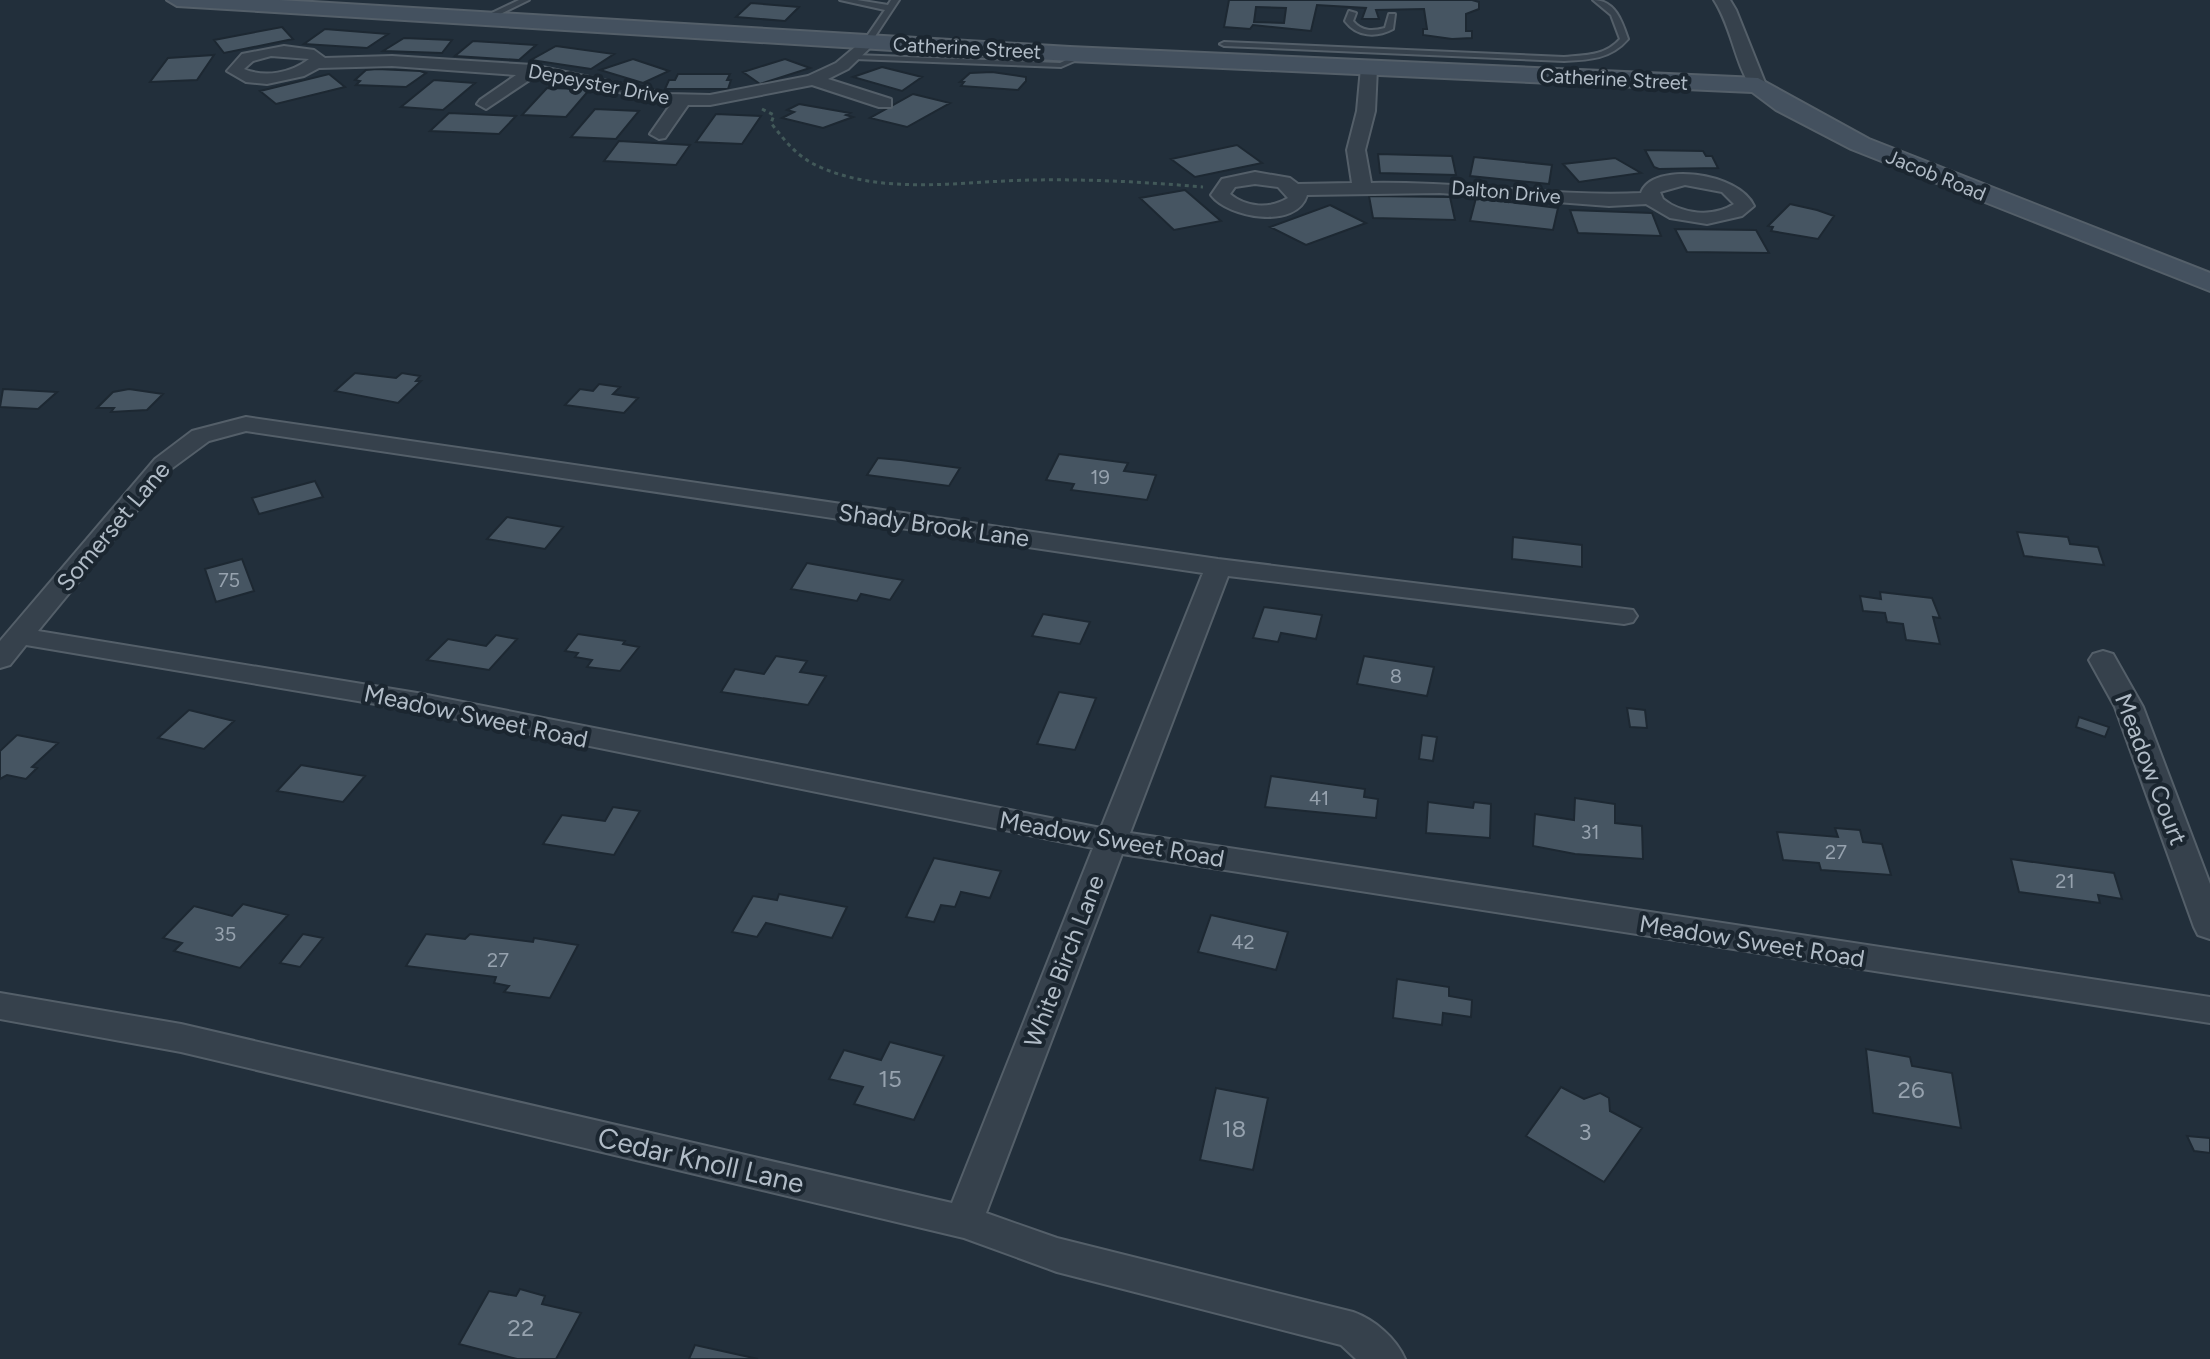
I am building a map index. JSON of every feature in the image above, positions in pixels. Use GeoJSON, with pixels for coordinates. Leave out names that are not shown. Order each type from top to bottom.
{"type":"FeatureCollection","features":[{"type":"Feature","properties":{"kind":"street","name":"Catherine Street"},"geometry":{"type":"LineString","coordinates":[[177,0],[483,19],[861,49],[1368,59],[1758,85]]}},
{"type":"Feature","properties":{"kind":"street","name":"Jacob Road"},"geometry":{"type":"LineString","coordinates":[[1722,0],[1731,12],[1746,68],[1758,85],[1784,105],[1860,144],[2210,283]]}},
{"type":"Feature","properties":{"kind":"street","name":"Depeyster Drive"},"geometry":{"type":"LineString","coordinates":[[316,63],[392,61],[533,70],[627,92],[683,99],[746,96],[813,80],[861,49]]}},
{"type":"Feature","properties":{"kind":"street"},"geometry":{"type":"LineString","coordinates":[[1362,186],[1356,150],[1366,111],[1368,59]]}},
{"type":"Feature","properties":{"kind":"street"},"geometry":{"type":"LineString","coordinates":[[486,104],[533,70]]}},
{"type":"Feature","properties":{"kind":"street"},"geometry":{"type":"LineString","coordinates":[[813,80],[885,103]]}},
{"type":"Feature","properties":{"kind":"street"},"geometry":{"type":"LineString","coordinates":[[659,134],[683,99]]}},
{"type":"Feature","properties":{"kind":"street","name":"Dalton Drive"},"geometry":{"type":"LineString","coordinates":[[1222,189],[1240,180],[1255,178],[1283,182],[1296,190],[1362,186],[1440,187],[1609,200],[1651,198]]}},
{"type":"Feature","properties":{"kind":"street"},"geometry":{"type":"LineString","coordinates":[[1222,189],[1220,195],[1225,202],[1264,211],[1291,205],[1297,200],[1296,190]]}},
{"type":"Feature","properties":{"kind":"street","name":"Shady Brook Lane"},"geometry":{"type":"LineString","coordinates":[[246,424],[1218,567],[1624,616]]}},
{"type":"Feature","properties":{"kind":"street","name":"Somerset Lane"},"geometry":{"type":"LineString","coordinates":[[10,647],[163,464],[185,444],[210,430],[246,424]]}},
{"type":"Feature","properties":{"kind":"street","name":"White Birch Lane"},"geometry":{"type":"LineString","coordinates":[[964,1222],[1218,567]]}},
{"type":"Feature","properties":{"kind":"street","name":"Meadow Sweet Road"},"geometry":{"type":"LineString","coordinates":[[10,647],[417,702],[1110,841],[2210,1010]]}},
{"type":"Feature","properties":{"kind":"street","name":"Meadow Court"},"geometry":{"type":"LineString","coordinates":[[2103,660],[2129,707],[2210,927]]}},
{"type":"Feature","properties":{"kind":"street","name":"Cedar Knoll Lane"},"geometry":{"type":"LineString","coordinates":[[0,1006],[181,1038],[964,1222],[1057,1255],[1353,1330],[1385,1359]]}},
{"type":"Feature","properties":{"kind":"lane"},"geometry":{"type":"LineString","coordinates":[[483,19],[525,0]]}},
{"type":"Feature","properties":{"kind":"lane"},"geometry":{"type":"LineString","coordinates":[[844,0],[892,4],[861,49]]}},
{"type":"Feature","properties":{"kind":"lane"},"geometry":{"type":"LineString","coordinates":[[1224,44],[1368,59],[1564,59],[1601,55],[1616,50],[1624,39],[1619,20],[1606,4],[1597,0]]}},
{"type":"Feature","properties":{"kind":"lane"},"geometry":{"type":"LineString","coordinates":[[1352,13],[1349,21],[1352,27],[1369,34],[1389,29],[1392,16]]}},
{"type":"Feature","properties":{"kind":"lane"},"geometry":{"type":"LineString","coordinates":[[1368,59],[1369,34]]}},
{"type":"Feature","properties":{"kind":"path"},"geometry":{"type":"LineString","coordinates":[[746,96],[774,115],[771,123],[776,133],[798,156],[820,167],[860,178],[933,185],[1030,180],[1222,189]]}},
{"type":"Feature","properties":{"kind":"building"},"geometry":{"type":"Polygon","coordinates":[[[1229,0],[1479,2],[1479,9],[1466,14],[1466,31],[1472,31],[1472,38],[1423,35],[1423,29],[1427,29],[1424,9],[1376,10],[1379,19],[1362,19],[1366,8],[1317,5],[1311,31],[1253,25],[1250,29],[1224,27],[1229,0]],[[1256,7],[1254,22],[1284,23],[1286,8],[1256,7]]]}},
{"type":"Feature","properties":{"kind":"building"},"geometry":{"type":"Polygon","coordinates":[[[751,3],[799,7],[785,21],[736,17],[751,3]]]}},
{"type":"Feature","properties":{"kind":"building"},"geometry":{"type":"Polygon","coordinates":[[[282,27],[293,39],[224,53],[214,40],[282,27]]]}},
{"type":"Feature","properties":{"kind":"building"},"geometry":{"type":"Polygon","coordinates":[[[325,29],[388,34],[367,48],[304,44],[325,29]]]}},
{"type":"Feature","properties":{"kind":"building"},"geometry":{"type":"Polygon","coordinates":[[[404,38],[452,40],[442,53],[383,51],[404,38]]]}},
{"type":"Feature","properties":{"kind":"building"},"geometry":{"type":"Polygon","coordinates":[[[473,41],[536,45],[519,60],[455,56],[473,41]]]}},
{"type":"Feature","properties":{"kind":"building"},"geometry":{"type":"Polygon","coordinates":[[[556,46],[614,54],[591,69],[531,60],[556,46]]]}},
{"type":"Feature","properties":{"kind":"building"},"geometry":{"type":"Polygon","coordinates":[[[214,55],[197,80],[150,82],[168,58],[214,55]]]}},
{"type":"Feature","properties":{"kind":"building"},"geometry":{"type":"Polygon","coordinates":[[[633,59],[669,71],[643,83],[600,70],[633,59]]]}},
{"type":"Feature","properties":{"kind":"building"},"geometry":{"type":"Polygon","coordinates":[[[785,59],[810,68],[760,84],[743,72],[785,59]]]}},
{"type":"Feature","properties":{"kind":"building"},"geometry":{"type":"Polygon","coordinates":[[[882,67],[922,77],[902,91],[853,77],[882,67]]]}},
{"type":"Feature","properties":{"kind":"building"},"geometry":{"type":"Polygon","coordinates":[[[366,70],[426,73],[406,87],[356,85],[360,81],[355,80],[366,70]]]}},
{"type":"Feature","properties":{"kind":"building"},"geometry":{"type":"Polygon","coordinates":[[[992,72],[1026,77],[1026,81],[1018,90],[961,86],[964,82],[960,82],[970,73],[992,72]]]}},
{"type":"Feature","properties":{"kind":"building"},"geometry":{"type":"Polygon","coordinates":[[[329,74],[345,87],[276,104],[260,91],[329,74]]]}},
{"type":"Feature","properties":{"kind":"building"},"geometry":{"type":"Polygon","coordinates":[[[678,74],[730,74],[727,80],[731,80],[728,89],[665,89],[669,80],[675,80],[678,74]]]}},
{"type":"Feature","properties":{"kind":"building"},"geometry":{"type":"Polygon","coordinates":[[[434,80],[475,83],[443,110],[401,107],[434,80]]]}},
{"type":"Feature","properties":{"kind":"building"},"geometry":{"type":"Polygon","coordinates":[[[547,88],[590,89],[566,117],[522,115],[547,88]]]}},
{"type":"Feature","properties":{"kind":"building"},"geometry":{"type":"Polygon","coordinates":[[[913,94],[950,103],[907,127],[870,118],[913,94]]]}},
{"type":"Feature","properties":{"kind":"building"},"geometry":{"type":"Polygon","coordinates":[[[799,104],[850,113],[846,115],[853,117],[823,128],[782,118],[794,112],[787,110],[799,104]]]}},
{"type":"Feature","properties":{"kind":"building"},"geometry":{"type":"Polygon","coordinates":[[[595,109],[639,111],[616,139],[571,137],[595,109]]]}},
{"type":"Feature","properties":{"kind":"building"},"geometry":{"type":"Polygon","coordinates":[[[449,113],[516,116],[499,134],[430,131],[449,113]]]}},
{"type":"Feature","properties":{"kind":"building"},"geometry":{"type":"Polygon","coordinates":[[[716,114],[761,116],[742,144],[696,142],[716,114]]]}},
{"type":"Feature","properties":{"kind":"building"},"geometry":{"type":"Polygon","coordinates":[[[619,141],[690,145],[676,165],[604,161],[619,141]]]}},
{"type":"Feature","properties":{"kind":"building"},"geometry":{"type":"Polygon","coordinates":[[[1237,145],[1262,163],[1195,177],[1171,159],[1237,145]]]}},
{"type":"Feature","properties":{"kind":"building"},"geometry":{"type":"Polygon","coordinates":[[[1645,150],[1703,151],[1706,156],[1712,156],[1718,168],[1659,169],[1654,167],[1645,150]]]}},
{"type":"Feature","properties":{"kind":"building"},"geometry":{"type":"Polygon","coordinates":[[[1378,154],[1452,156],[1456,175],[1380,173],[1378,154]]]}},
{"type":"Feature","properties":{"kind":"building"},"geometry":{"type":"Polygon","coordinates":[[[1474,157],[1552,165],[1549,184],[1470,176],[1474,157]]]}},
{"type":"Feature","properties":{"kind":"building"},"geometry":{"type":"Polygon","coordinates":[[[1615,158],[1641,173],[1579,182],[1563,164],[1615,158]]]}},
{"type":"Feature","properties":{"kind":"building"},"geometry":{"type":"Polygon","coordinates":[[[1185,190],[1221,221],[1174,230],[1140,198],[1185,190]]]}},
{"type":"Feature","properties":{"kind":"building"},"geometry":{"type":"Polygon","coordinates":[[[1369,196],[1450,197],[1455,220],[1373,218],[1369,196]]]}},
{"type":"Feature","properties":{"kind":"building"},"geometry":{"type":"Polygon","coordinates":[[[1476,198],[1558,208],[1553,230],[1470,221],[1476,198]]]}},
{"type":"Feature","properties":{"kind":"building"},"geometry":{"type":"Polygon","coordinates":[[[1790,204],[1834,216],[1818,239],[1771,231],[1773,227],[1768,226],[1790,204]]]}},
{"type":"Feature","properties":{"kind":"building"},"geometry":{"type":"Polygon","coordinates":[[[1330,205],[1366,223],[1306,245],[1270,227],[1330,205]]]}},
{"type":"Feature","properties":{"kind":"building"},"geometry":{"type":"Polygon","coordinates":[[[1570,210],[1652,213],[1661,236],[1578,233],[1570,210]]]}},
{"type":"Feature","properties":{"kind":"building"},"geometry":{"type":"Polygon","coordinates":[[[1675,229],[1756,230],[1769,253],[1687,252],[1675,229]]]}},
{"type":"Feature","properties":{"kind":"building"},"geometry":{"type":"Polygon","coordinates":[[[355,373],[396,378],[402,373],[420,376],[416,381],[421,381],[398,403],[335,391],[355,373]]]}},
{"type":"Feature","properties":{"kind":"building"},"geometry":{"type":"Polygon","coordinates":[[[599,384],[620,387],[613,394],[638,398],[624,413],[565,405],[580,389],[593,391],[599,384]]]}},
{"type":"Feature","properties":{"kind":"building"},"geometry":{"type":"Polygon","coordinates":[[[3,389],[57,392],[38,409],[0,407],[3,389]]]}},
{"type":"Feature","properties":{"kind":"building"},"geometry":{"type":"Polygon","coordinates":[[[129,389],[163,394],[147,410],[111,412],[114,408],[97,408],[113,392],[129,389]]]}},
{"type":"Feature","properties":{"kind":"building"},"geometry":{"type":"Polygon","coordinates":[[[1059,454],[1128,463],[1124,471],[1156,475],[1147,500],[1071,490],[1074,484],[1046,480],[1059,454]]]}},
{"type":"Feature","properties":{"kind":"building"},"geometry":{"type":"Polygon","coordinates":[[[878,458],[960,468],[949,486],[867,475],[878,458]]]}},
{"type":"Feature","properties":{"kind":"building"},"geometry":{"type":"Polygon","coordinates":[[[315,481],[323,497],[259,514],[252,498],[315,481]]]}},
{"type":"Feature","properties":{"kind":"building"},"geometry":{"type":"Polygon","coordinates":[[[507,517],[563,527],[545,549],[487,539],[507,517]]]}},
{"type":"Feature","properties":{"kind":"building"},"geometry":{"type":"Polygon","coordinates":[[[2017,532],[2068,537],[2070,544],[2098,547],[2104,565],[2024,556],[2017,532]]]}},
{"type":"Feature","properties":{"kind":"building"},"geometry":{"type":"Polygon","coordinates":[[[1513,537],[1582,545],[1582,567],[1512,559],[1513,537]]]}},
{"type":"Feature","properties":{"kind":"building"},"geometry":{"type":"Polygon","coordinates":[[[242,559],[254,591],[216,602],[205,569],[242,559]]]}},
{"type":"Feature","properties":{"kind":"building"},"geometry":{"type":"Polygon","coordinates":[[[807,563],[903,580],[890,600],[861,594],[857,601],[791,589],[807,563]]]}},
{"type":"Feature","properties":{"kind":"building"},"geometry":{"type":"Polygon","coordinates":[[[1880,592],[1932,598],[1940,618],[1933,617],[1940,644],[1906,640],[1903,624],[1887,622],[1885,613],[1863,611],[1860,596],[1881,599],[1880,592]]]}},
{"type":"Feature","properties":{"kind":"building"},"geometry":{"type":"Polygon","coordinates":[[[1264,607],[1322,615],[1316,639],[1281,633],[1278,642],[1253,638],[1264,607]]]}},
{"type":"Feature","properties":{"kind":"building"},"geometry":{"type":"Polygon","coordinates":[[[1043,614],[1090,622],[1080,644],[1032,636],[1043,614]]]}},
{"type":"Feature","properties":{"kind":"building"},"geometry":{"type":"Polygon","coordinates":[[[578,634],[625,641],[623,644],[639,647],[620,671],[587,667],[592,660],[575,657],[578,653],[565,651],[578,634]]]}},
{"type":"Feature","properties":{"kind":"building"},"geometry":{"type":"Polygon","coordinates":[[[496,635],[517,639],[489,670],[427,660],[448,639],[486,646],[496,635]]]}},
{"type":"Feature","properties":{"kind":"building"},"geometry":{"type":"Polygon","coordinates":[[[776,656],[807,661],[800,672],[826,676],[808,705],[721,692],[735,669],[764,674],[776,656]]]}},
{"type":"Feature","properties":{"kind":"building"},"geometry":{"type":"Polygon","coordinates":[[[1364,656],[1434,667],[1427,696],[1357,684],[1364,656]]]}},
{"type":"Feature","properties":{"kind":"building"},"geometry":{"type":"Polygon","coordinates":[[[1059,692],[1096,698],[1075,750],[1037,744],[1059,692]]]}},
{"type":"Feature","properties":{"kind":"building"},"geometry":{"type":"Polygon","coordinates":[[[1627,708],[1645,710],[1647,728],[1630,727],[1627,708]]]}},
{"type":"Feature","properties":{"kind":"building"},"geometry":{"type":"Polygon","coordinates":[[[189,710],[234,721],[204,749],[158,738],[189,710]]]}},
{"type":"Feature","properties":{"kind":"building"},"geometry":{"type":"Polygon","coordinates":[[[2079,717],[2109,727],[2105,737],[2076,727],[2079,717]]]}},
{"type":"Feature","properties":{"kind":"building"},"geometry":{"type":"Polygon","coordinates":[[[17,735],[58,743],[32,767],[37,768],[26,779],[7,775],[0,779],[0,751],[17,735]]]}},
{"type":"Feature","properties":{"kind":"building"},"geometry":{"type":"Polygon","coordinates":[[[1422,735],[1437,737],[1433,761],[1419,759],[1422,735]]]}},
{"type":"Feature","properties":{"kind":"building"},"geometry":{"type":"Polygon","coordinates":[[[301,765],[365,776],[343,802],[277,791],[301,765]]]}},
{"type":"Feature","properties":{"kind":"building"},"geometry":{"type":"Polygon","coordinates":[[[1271,776],[1365,789],[1364,797],[1378,799],[1376,818],[1265,807],[1271,776]]]}},
{"type":"Feature","properties":{"kind":"building"},"geometry":{"type":"Polygon","coordinates":[[[1575,798],[1615,804],[1615,823],[1642,826],[1643,859],[1575,854],[1533,846],[1535,814],[1574,820],[1575,798]]]}},
{"type":"Feature","properties":{"kind":"building"},"geometry":{"type":"Polygon","coordinates":[[[1428,802],[1473,808],[1474,802],[1491,804],[1490,838],[1426,833],[1428,802]]]}},
{"type":"Feature","properties":{"kind":"building"},"geometry":{"type":"Polygon","coordinates":[[[613,807],[640,811],[614,855],[543,844],[562,815],[605,821],[613,807]]]}},
{"type":"Feature","properties":{"kind":"building"},"geometry":{"type":"Polygon","coordinates":[[[1835,828],[1860,830],[1863,842],[1882,844],[1891,875],[1821,870],[1819,863],[1783,860],[1777,832],[1838,837],[1835,828]]]}},
{"type":"Feature","properties":{"kind":"building"},"geometry":{"type":"Polygon","coordinates":[[[934,858],[1001,871],[990,898],[961,892],[955,907],[941,905],[934,922],[906,917],[934,858]]]}},
{"type":"Feature","properties":{"kind":"building"},"geometry":{"type":"Polygon","coordinates":[[[2011,859],[2114,873],[2122,899],[2098,895],[2100,903],[2019,892],[2011,859]]]}},
{"type":"Feature","properties":{"kind":"building"},"geometry":{"type":"Polygon","coordinates":[[[779,894],[847,907],[832,938],[766,923],[757,937],[732,932],[753,896],[777,900],[779,894]]]}},
{"type":"Feature","properties":{"kind":"building"},"geometry":{"type":"Polygon","coordinates":[[[243,904],[288,915],[240,968],[174,951],[182,943],[163,938],[194,906],[232,916],[243,904]]]}},
{"type":"Feature","properties":{"kind":"building"},"geometry":{"type":"Polygon","coordinates":[[[1211,915],[1288,932],[1276,970],[1198,952],[1211,915]]]}},
{"type":"Feature","properties":{"kind":"building"},"geometry":{"type":"Polygon","coordinates":[[[303,934],[323,938],[300,967],[280,963],[303,934]]]}},
{"type":"Feature","properties":{"kind":"building"},"geometry":{"type":"Polygon","coordinates":[[[426,934],[465,939],[470,934],[533,942],[534,938],[578,945],[550,998],[504,992],[509,986],[494,983],[496,977],[406,966],[426,934]]]}},
{"type":"Feature","properties":{"kind":"building"},"geometry":{"type":"Polygon","coordinates":[[[1397,979],[1449,987],[1449,996],[1472,1000],[1471,1017],[1443,1013],[1442,1025],[1393,1018],[1397,979]]]}},
{"type":"Feature","properties":{"kind":"building"},"geometry":{"type":"Polygon","coordinates":[[[890,1042],[944,1056],[914,1120],[854,1104],[863,1087],[829,1079],[844,1050],[881,1060],[890,1042]]]}},
{"type":"Feature","properties":{"kind":"building"},"geometry":{"type":"Polygon","coordinates":[[[1866,1049],[1910,1057],[1912,1066],[1952,1073],[1961,1128],[1873,1113],[1866,1049]]]}},
{"type":"Feature","properties":{"kind":"building"},"geometry":{"type":"Polygon","coordinates":[[[1561,1087],[1584,1099],[1600,1093],[1609,1098],[1610,1111],[1642,1128],[1604,1182],[1526,1136],[1561,1087]]]}},
{"type":"Feature","properties":{"kind":"building"},"geometry":{"type":"Polygon","coordinates":[[[1216,1088],[1268,1098],[1253,1170],[1200,1160],[1216,1088]]]}},
{"type":"Feature","properties":{"kind":"building"},"geometry":{"type":"Polygon","coordinates":[[[2187,1136],[2210,1138],[2210,1153],[2194,1151],[2187,1136]]]}},
{"type":"Feature","properties":{"kind":"building"},"geometry":{"type":"Polygon","coordinates":[[[520,1289],[545,1296],[542,1304],[581,1313],[556,1359],[517,1359],[459,1344],[489,1291],[516,1296],[520,1289]]]}},
{"type":"Feature","properties":{"kind":"building"},"geometry":{"type":"Polygon","coordinates":[[[695,1345],[758,1359],[689,1359],[695,1345]]]}}]}
